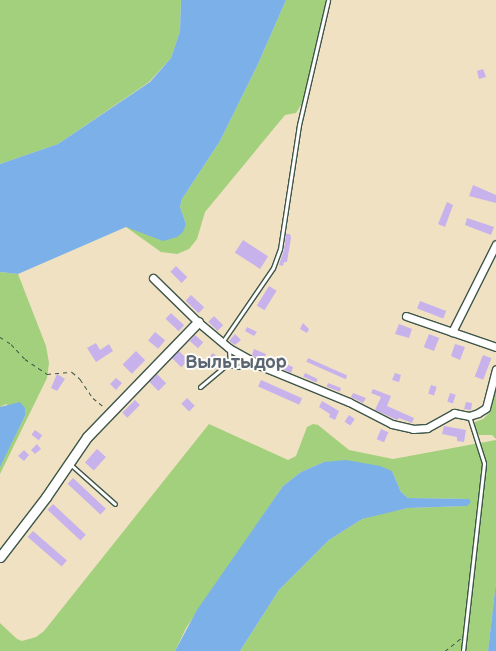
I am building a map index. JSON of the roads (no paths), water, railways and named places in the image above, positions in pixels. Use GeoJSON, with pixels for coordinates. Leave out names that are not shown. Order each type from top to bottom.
{"type":"FeatureCollection","features":[{"type":"Feature","properties":{"kind":"street"},"geometry":{"type":"LineString","coordinates":[[452,332],[496,244]]}},
{"type":"Feature","properties":{"kind":"street"},"geometry":{"type":"LineString","coordinates":[[153,278],[198,322],[229,348],[250,360],[349,402],[392,424],[413,429],[427,428],[454,413],[469,416],[486,408],[496,369]]}},
{"type":"Feature","properties":{"kind":"street"},"geometry":{"type":"LineString","coordinates":[[406,316],[496,347]]}},
{"type":"Feature","properties":{"kind":"street"},"geometry":{"type":"LineString","coordinates":[[0,557],[70,464],[87,437],[198,322]]}},
{"type":"Feature","properties":{"kind":"lane"},"geometry":{"type":"LineString","coordinates":[[223,342],[273,268],[280,249],[300,125],[328,0]]}},
{"type":"Feature","properties":{"kind":"lane"},"geometry":{"type":"LineString","coordinates":[[229,348],[229,363]]}},
{"type":"Feature","properties":{"kind":"lane"},"geometry":{"type":"LineString","coordinates":[[229,363],[238,367],[247,364],[250,360]]}},
{"type":"Feature","properties":{"kind":"lane"},"geometry":{"type":"LineString","coordinates":[[200,387],[229,363]]}},
{"type":"Feature","properties":{"kind":"lane"},"geometry":{"type":"LineString","coordinates":[[463,651],[484,463],[469,416]]}},
{"type":"Feature","properties":{"kind":"lane"},"geometry":{"type":"LineString","coordinates":[[70,464],[115,504]]}},
{"type":"Feature","properties":{"kind":"water"},"geometry":{"type":"Polygon","coordinates":[[[181,0],[286,0],[258,64],[220,141],[182,199],[180,207],[186,224],[183,232],[177,237],[163,241],[126,227],[18,274],[0,272],[0,164],[58,144],[150,82],[171,58],[180,31],[181,0]]]}},
{"type":"Feature","properties":{"kind":"water"},"geometry":{"type":"Polygon","coordinates":[[[20,402],[25,408],[25,416],[0,467],[0,407],[20,402]]]}},
{"type":"Feature","properties":{"kind":"water"},"geometry":{"type":"Polygon","coordinates":[[[346,460],[380,466],[392,471],[401,492],[408,498],[469,499],[471,502],[467,506],[408,508],[362,519],[329,540],[279,590],[240,651],[175,651],[197,610],[283,486],[301,472],[324,462],[346,460]]]}},
{"type":"Feature","properties":{"kind":"water"},"geometry":{"type":"Polygon","coordinates":[[[496,582],[496,651],[488,651],[496,582]]]}},
{"type":"Feature","properties":{"kind":"district","name":"Выльтыдор"},"geometry":{"type":"Point","coordinates":[236,363]}}]}
